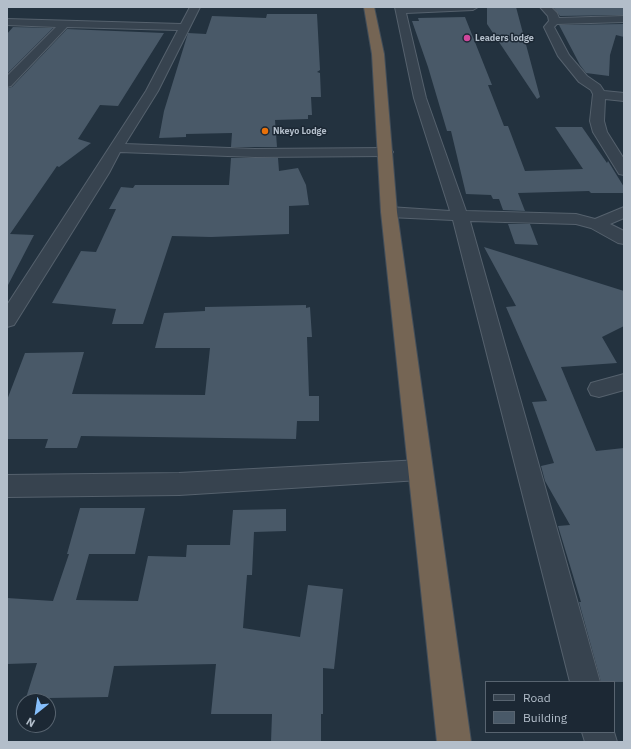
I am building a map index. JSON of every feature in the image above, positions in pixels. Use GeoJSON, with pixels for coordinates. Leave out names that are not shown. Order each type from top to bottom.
{"type":"FeatureCollection","features":[{"type":"Feature","properties":{"kind":"highway"},"geometry":{"type":"LineString","coordinates":[[369,7],[378,54],[389,212],[454,742]]}},
{"type":"Feature","properties":{"kind":"street"},"geometry":{"type":"LineString","coordinates":[[7,320],[12,302],[101,173],[115,148],[152,92],[195,7]]}},
{"type":"Feature","properties":{"kind":"street"},"geometry":{"type":"LineString","coordinates":[[473,7],[400,8],[420,98],[460,216],[585,681]]}},
{"type":"Feature","properties":{"kind":"street"},"geometry":{"type":"LineString","coordinates":[[545,7],[553,15],[554,21],[550,27],[550,30],[564,56],[579,75],[596,88],[599,94],[597,121],[600,132],[624,171]]}},
{"type":"Feature","properties":{"kind":"street"},"geometry":{"type":"LineString","coordinates":[[554,21],[624,20]]}},
{"type":"Feature","properties":{"kind":"street"},"geometry":{"type":"LineString","coordinates":[[7,22],[184,27]]}},
{"type":"Feature","properties":{"kind":"street"},"geometry":{"type":"LineString","coordinates":[[7,83],[64,24]]}},
{"type":"Feature","properties":{"kind":"street"},"geometry":{"type":"LineString","coordinates":[[599,94],[624,97]]}},
{"type":"Feature","properties":{"kind":"street"},"geometry":{"type":"LineString","coordinates":[[115,148],[255,153],[386,152]]}},
{"type":"Feature","properties":{"kind":"street"},"geometry":{"type":"LineString","coordinates":[[389,212],[460,216],[576,219],[597,224],[615,232],[624,239]]}},
{"type":"Feature","properties":{"kind":"street"},"geometry":{"type":"LineString","coordinates":[[597,224],[624,212]]}},
{"type":"Feature","properties":{"kind":"street"},"geometry":{"type":"LineString","coordinates":[[599,389],[624,382]]}},
{"type":"Feature","properties":{"kind":"street"},"geometry":{"type":"LineString","coordinates":[[7,486],[179,484],[420,470]]}},
{"type":"Feature","properties":{"kind":"building"},"geometry":{"type":"Polygon","coordinates":[[[487,7],[516,7],[540,97],[537,99],[487,24],[487,7]]]}},
{"type":"Feature","properties":{"kind":"building"},"geometry":{"type":"Polygon","coordinates":[[[553,7],[624,7],[624,15],[560,16],[553,7]]]}},
{"type":"Feature","properties":{"kind":"building"},"geometry":{"type":"Polygon","coordinates":[[[267,14],[317,14],[320,70],[317,72],[320,73],[321,97],[311,97],[312,115],[308,115],[308,119],[275,120],[277,147],[231,147],[232,133],[186,134],[186,137],[159,138],[164,111],[188,33],[206,34],[212,16],[266,18],[267,14]]]}},
{"type":"Feature","properties":{"kind":"building"},"geometry":{"type":"Polygon","coordinates":[[[465,17],[492,85],[488,85],[504,126],[508,126],[525,171],[583,169],[555,127],[582,127],[607,163],[608,161],[624,187],[624,193],[591,193],[589,191],[518,193],[525,211],[503,210],[499,199],[493,199],[491,195],[466,194],[451,131],[447,131],[428,67],[412,21],[419,21],[418,18],[465,17]]]}},
{"type":"Feature","properties":{"kind":"building"},"geometry":{"type":"Polygon","coordinates":[[[624,24],[624,37],[616,35],[610,55],[609,76],[586,73],[580,65],[559,25],[624,24]]]}},
{"type":"Feature","properties":{"kind":"building"},"geometry":{"type":"Polygon","coordinates":[[[13,27],[53,28],[7,74],[7,34],[13,27]]]}},
{"type":"Feature","properties":{"kind":"building"},"geometry":{"type":"Polygon","coordinates":[[[67,29],[164,33],[118,106],[100,105],[78,139],[91,143],[59,167],[57,166],[10,234],[34,235],[7,287],[7,88],[12,87],[67,29]]]}},
{"type":"Feature","properties":{"kind":"building"},"geometry":{"type":"Polygon","coordinates":[[[231,158],[278,158],[279,171],[298,168],[306,185],[309,205],[289,206],[289,234],[211,237],[172,236],[143,324],[112,324],[116,309],[52,303],[81,251],[96,252],[116,209],[109,209],[121,187],[133,188],[135,185],[229,185],[231,158]]]}},
{"type":"Feature","properties":{"kind":"building"},"geometry":{"type":"Polygon","coordinates":[[[508,224],[530,224],[538,245],[515,244],[508,224]]]}},
{"type":"Feature","properties":{"kind":"building"},"geometry":{"type":"Polygon","coordinates":[[[484,247],[624,291],[624,326],[602,337],[617,363],[561,367],[596,451],[624,448],[624,682],[601,681],[579,602],[581,602],[558,526],[570,525],[545,481],[541,466],[554,463],[532,402],[547,401],[506,307],[516,306],[484,247]]]}},
{"type":"Feature","properties":{"kind":"building"},"geometry":{"type":"Polygon","coordinates":[[[306,305],[306,308],[310,307],[312,337],[307,337],[309,396],[319,396],[319,421],[297,421],[296,439],[81,436],[77,448],[45,448],[48,439],[7,439],[7,400],[25,353],[84,352],[72,394],[205,395],[210,348],[155,348],[164,313],[205,311],[205,307],[306,305]]]}},
{"type":"Feature","properties":{"kind":"building"},"geometry":{"type":"Polygon","coordinates":[[[80,508],[145,508],[135,554],[89,554],[76,600],[138,601],[148,556],[186,557],[187,545],[230,545],[233,510],[286,509],[286,531],[254,532],[252,575],[247,575],[243,628],[300,637],[308,585],[343,589],[334,669],[323,668],[323,714],[321,714],[321,742],[271,742],[272,714],[211,714],[216,664],[114,666],[108,697],[56,698],[56,693],[28,693],[37,663],[7,664],[7,598],[53,601],[69,554],[67,554],[80,508]]]}},
{"type":"Feature","properties":{"kind":"place","name":"Leaders lodge"},"geometry":{"type":"Point","coordinates":[467,38]}},
{"type":"Feature","properties":{"kind":"place","name":"Nkeyo Lodge"},"geometry":{"type":"Point","coordinates":[265,131]}}]}
